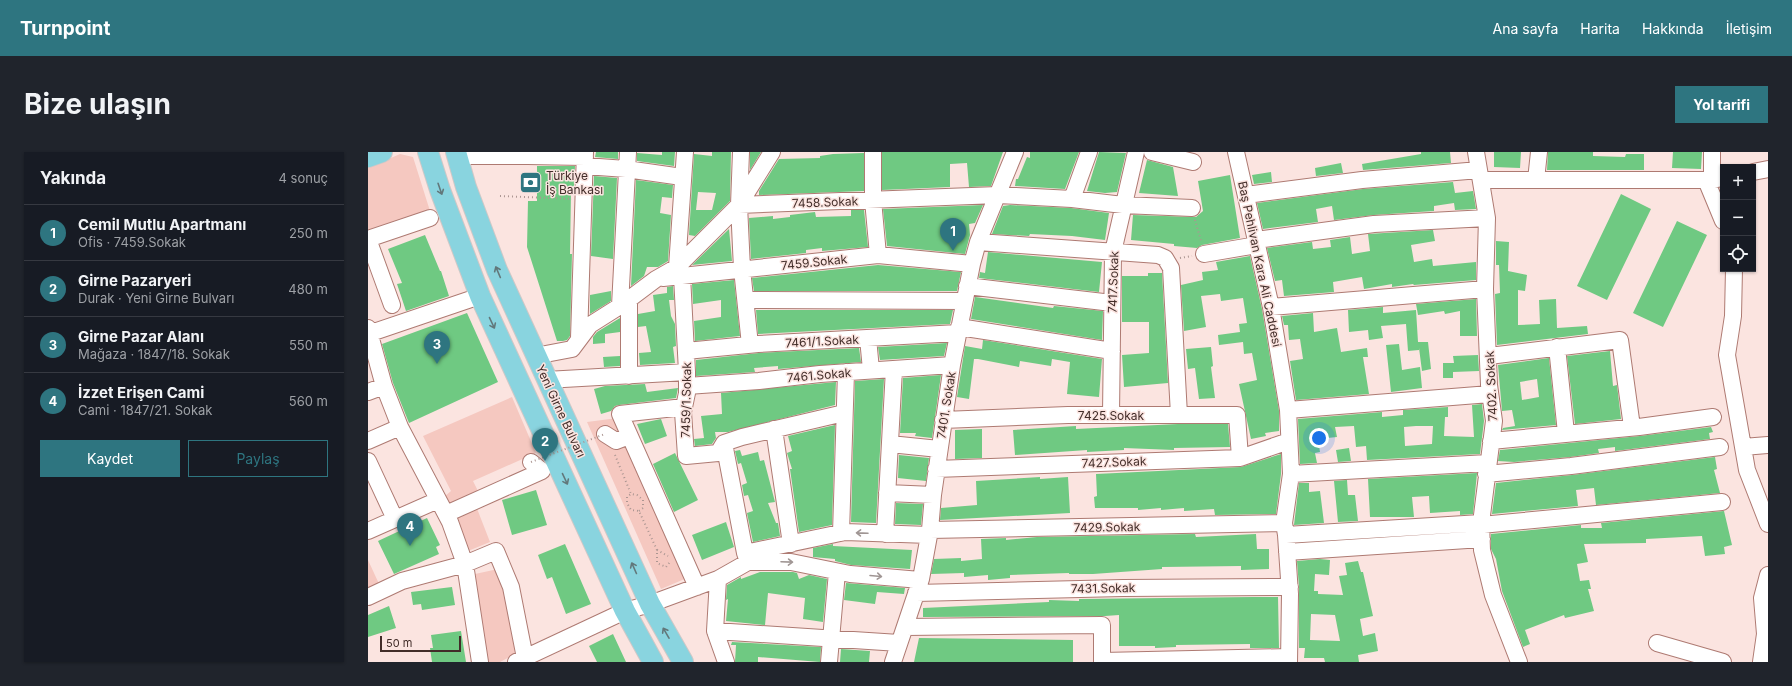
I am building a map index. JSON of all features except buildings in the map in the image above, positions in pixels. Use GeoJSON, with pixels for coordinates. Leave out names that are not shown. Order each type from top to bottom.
{"type":"FeatureCollection","features":[{"type":"Feature","properties":{"kind":"main road"},"geometry":{"type":"LineString","coordinates":[[368,157],[382,152]]}},
{"type":"Feature","properties":{"kind":"main road","name":"Yeni Girne Bulvarı"},"geometry":{"type":"LineString","coordinates":[[456,152],[466,187],[497,270],[535,356],[650,604],[683,662]]}},
{"type":"Feature","properties":{"kind":"main road","name":"Yeni Girne Bulvarı"},"geometry":{"type":"LineString","coordinates":[[427,156],[480,296],[625,611],[653,662]]}},
{"type":"Feature","properties":{"kind":"street"},"geometry":{"type":"LineString","coordinates":[[468,152],[468,156],[528,154],[585,158],[626,169],[682,177]]}},
{"type":"Feature","properties":{"kind":"street"},"geometry":{"type":"LineString","coordinates":[[628,152],[626,169],[624,302],[629,376]]}},
{"type":"Feature","properties":{"kind":"street","name":"7459/1.Sokak"},"geometry":{"type":"LineString","coordinates":[[685,152],[682,177],[679,271],[686,351],[687,379],[684,407],[686,456],[718,453],[724,443]]}},
{"type":"Feature","properties":{"kind":"street"},"geometry":{"type":"LineString","coordinates":[[741,152],[739,205],[742,269],[747,300],[750,345]]}},
{"type":"Feature","properties":{"kind":"street"},"geometry":{"type":"LineString","coordinates":[[679,271],[739,205],[772,152]]}},
{"type":"Feature","properties":{"kind":"street"},"geometry":{"type":"LineString","coordinates":[[873,152],[873,200],[878,255]]}},
{"type":"Feature","properties":{"kind":"street","name":"7401. Sokak"},"geometry":{"type":"LineString","coordinates":[[893,662],[918,587],[930,533],[933,495],[943,420],[958,330],[972,264],[978,242],[1015,152]]}},
{"type":"Feature","properties":{"kind":"street"},"geometry":{"type":"LineString","coordinates":[[1072,199],[1089,152]]}},
{"type":"Feature","properties":{"kind":"street","name":"7417.Sokak"},"geometry":{"type":"LineString","coordinates":[[1111,415],[1113,252],[1136,152]]}},
{"type":"Feature","properties":{"kind":"street"},"geometry":{"type":"LineString","coordinates":[[1152,152],[1188,158]]}},
{"type":"Feature","properties":{"kind":"street","name":"Baş Pehlivan Kara Ali Caddesi"},"geometry":{"type":"LineString","coordinates":[[1236,152],[1272,307],[1288,410],[1291,474],[1285,529],[1290,587],[1289,660]]}},
{"type":"Feature","properties":{"kind":"street","name":"7402. Sokak"},"geometry":{"type":"LineString","coordinates":[[1476,152],[1487,218],[1485,289],[1490,394],[1494,421],[1487,469],[1481,529],[1482,550],[1493,595],[1519,662]]}},
{"type":"Feature","properties":{"kind":"street"},"geometry":{"type":"LineString","coordinates":[[1536,180],[1539,152]]}},
{"type":"Feature","properties":{"kind":"street"},"geometry":{"type":"LineString","coordinates":[[1712,152],[1714,180],[1720,207]]}},
{"type":"Feature","properties":{"kind":"street"},"geometry":{"type":"LineString","coordinates":[[579,338],[585,158]]}},
{"type":"Feature","properties":{"kind":"street"},"geometry":{"type":"LineString","coordinates":[[1756,171],[1768,169]]}},
{"type":"Feature","properties":{"kind":"street"},"geometry":{"type":"LineString","coordinates":[[1246,195],[1362,180],[1481,175],[1536,180],[1714,180]]}},
{"type":"Feature","properties":{"kind":"street","name":"7458.Sokak"},"geometry":{"type":"LineString","coordinates":[[739,205],[998,195],[1072,199],[1123,205],[1192,208]]}},
{"type":"Feature","properties":{"kind":"street"},"geometry":{"type":"LineString","coordinates":[[392,305],[368,239],[430,218]]}},
{"type":"Feature","properties":{"kind":"street"},"geometry":{"type":"LineString","coordinates":[[1204,254],[1256,243],[1374,224],[1487,218]]}},
{"type":"Feature","properties":{"kind":"street"},"geometry":{"type":"LineString","coordinates":[[978,242],[1158,255],[1167,260],[1171,268],[1179,415]]}},
{"type":"Feature","properties":{"kind":"street","name":"7459.Sokak"},"geometry":{"type":"LineString","coordinates":[[535,356],[572,349],[590,325],[656,279],[679,271],[742,269],[878,255],[972,264]]}},
{"type":"Feature","properties":{"kind":"street"},"geometry":{"type":"LineString","coordinates":[[1734,272],[1733,316],[1727,355],[1747,470],[1768,524]]}},
{"type":"Feature","properties":{"kind":"street"},"geometry":{"type":"LineString","coordinates":[[1272,307],[1485,289]]}},
{"type":"Feature","properties":{"kind":"street"},"geometry":{"type":"LineString","coordinates":[[747,300],[966,294],[1112,303]]}},
{"type":"Feature","properties":{"kind":"street"},"geometry":{"type":"LineString","coordinates":[[480,296],[368,332],[384,386],[400,427],[446,514],[465,564],[480,662]]}},
{"type":"Feature","properties":{"kind":"street","name":"7461/1.Sokak"},"geometry":{"type":"LineString","coordinates":[[686,351],[958,330],[1112,351]]}},
{"type":"Feature","properties":{"kind":"street"},"geometry":{"type":"LineString","coordinates":[[868,338],[871,370]]}},
{"type":"Feature","properties":{"kind":"street"},"geometry":{"type":"LineString","coordinates":[[1489,356],[1620,340],[1632,427]]}},
{"type":"Feature","properties":{"kind":"street"},"geometry":{"type":"LineString","coordinates":[[1557,347],[1566,433]]}},
{"type":"Feature","properties":{"kind":"street","name":"7461.Sokak"},"geometry":{"type":"LineString","coordinates":[[546,380],[629,376],[687,379],[846,372],[952,365]]}},
{"type":"Feature","properties":{"kind":"street"},"geometry":{"type":"LineString","coordinates":[[885,534],[894,369]]}},
{"type":"Feature","properties":{"kind":"street"},"geometry":{"type":"LineString","coordinates":[[841,533],[846,372]]}},
{"type":"Feature","properties":{"kind":"street"},"geometry":{"type":"LineString","coordinates":[[368,392],[384,386]]}},
{"type":"Feature","properties":{"kind":"street"},"geometry":{"type":"LineString","coordinates":[[1288,410],[1490,394]]}},
{"type":"Feature","properties":{"kind":"street"},"geometry":{"type":"LineString","coordinates":[[684,407],[620,414],[697,587]]}},
{"type":"Feature","properties":{"kind":"street"},"geometry":{"type":"LineString","coordinates":[[368,597],[402,581],[465,564],[496,551],[512,587],[530,658],[625,611],[650,604],[718,579],[747,558],[724,443],[742,436],[844,413]]}},
{"type":"Feature","properties":{"kind":"street","name":"7425.Sokak"},"geometry":{"type":"LineString","coordinates":[[943,420],[1111,415],[1237,415],[1240,458]]}},
{"type":"Feature","properties":{"kind":"street"},"geometry":{"type":"LineString","coordinates":[[1491,441],[1632,427],[1713,417]]}},
{"type":"Feature","properties":{"kind":"street"},"geometry":{"type":"LineString","coordinates":[[368,441],[400,427]]}},
{"type":"Feature","properties":{"kind":"street"},"geometry":{"type":"LineString","coordinates":[[774,429],[791,544]]}},
{"type":"Feature","properties":{"kind":"street"},"geometry":{"type":"LineString","coordinates":[[605,434],[616,441],[630,436]]}},
{"type":"Feature","properties":{"kind":"street","name":"7427.Sokak"},"geometry":{"type":"LineString","coordinates":[[936,469],[1240,458],[1289,441]]}},
{"type":"Feature","properties":{"kind":"street"},"geometry":{"type":"LineString","coordinates":[[890,444],[939,449]]}},
{"type":"Feature","properties":{"kind":"street"},"geometry":{"type":"LineString","coordinates":[[1743,447],[1768,445]]}},
{"type":"Feature","properties":{"kind":"street"},"geometry":{"type":"LineString","coordinates":[[1291,474],[1571,466],[1720,447]]}},
{"type":"Feature","properties":{"kind":"street"},"geometry":{"type":"LineString","coordinates":[[368,461],[395,518]]}},
{"type":"Feature","properties":{"kind":"street"},"geometry":{"type":"LineString","coordinates":[[446,514],[536,466]]}},
{"type":"Feature","properties":{"kind":"street"},"geometry":{"type":"LineString","coordinates":[[887,493],[933,495]]}},
{"type":"Feature","properties":{"kind":"street"},"geometry":{"type":"LineString","coordinates":[[368,531],[438,500]]}},
{"type":"Feature","properties":{"kind":"street"},"geometry":{"type":"LineString","coordinates":[[1287,552],[1722,502]]}},
{"type":"Feature","properties":{"kind":"street","name":"7429.Sokak"},"geometry":{"type":"LineString","coordinates":[[747,558],[791,544],[841,533],[885,534],[1285,529],[1481,529]]}},
{"type":"Feature","properties":{"kind":"street","name":"7431.Sokak"},"geometry":{"type":"LineString","coordinates":[[747,558],[791,562],[918,587],[1290,587]]}},
{"type":"Feature","properties":{"kind":"street"},"geometry":{"type":"LineString","coordinates":[[829,662],[837,572]]}},
{"type":"Feature","properties":{"kind":"street"},"geometry":{"type":"LineString","coordinates":[[1761,662],[1766,617],[1762,598],[1768,575]]}},
{"type":"Feature","properties":{"kind":"street"},"geometry":{"type":"LineString","coordinates":[[718,579],[715,631],[726,662]]}},
{"type":"Feature","properties":{"kind":"street"},"geometry":{"type":"LineString","coordinates":[[904,626],[1102,625],[1102,661],[1289,660]]}},
{"type":"Feature","properties":{"kind":"street"},"geometry":{"type":"LineString","coordinates":[[715,631],[899,643]]}},
{"type":"Feature","properties":{"kind":"street"},"geometry":{"type":"LineString","coordinates":[[1657,643],[1724,662]]}},
{"type":"Feature","properties":{"kind":"path"},"geometry":{"type":"LineString","coordinates":[[500,196],[583,199]]}},
{"type":"Feature","properties":{"kind":"path"},"geometry":{"type":"LineString","coordinates":[[1167,260],[1204,254],[1192,208]]}},
{"type":"Feature","properties":{"kind":"path"},"geometry":{"type":"LineString","coordinates":[[536,466],[605,434]]}},
{"type":"Feature","properties":{"kind":"path"},"geometry":{"type":"LineString","coordinates":[[615,455],[631,494]]}},
{"type":"Feature","properties":{"kind":"path"},"geometry":{"type":"LineString","coordinates":[[631,494],[627,498],[627,503],[632,510],[639,511]]}},
{"type":"Feature","properties":{"kind":"path"},"geometry":{"type":"LineString","coordinates":[[631,494],[637,495],[642,500],[643,508],[639,511]]}},
{"type":"Feature","properties":{"kind":"path"},"geometry":{"type":"LineString","coordinates":[[639,511],[657,550],[657,563],[666,567],[670,563],[669,557],[657,550]]}},
{"type":"Feature","properties":{"kind":"shaded area"},"geometry":{"type":"Polygon","coordinates":[[[400,154],[413,157],[430,211],[368,233],[368,168],[400,154]]]}},
{"type":"Feature","properties":{"kind":"shaded area"},"geometry":{"type":"Polygon","coordinates":[[[512,397],[536,453],[473,481],[478,491],[449,504],[444,497],[451,491],[423,436],[512,397]]]}},
{"type":"Feature","properties":{"kind":"shaded area"},"geometry":{"type":"Polygon","coordinates":[[[625,417],[694,575],[661,589],[587,422],[625,417]]]}},
{"type":"Feature","properties":{"kind":"shaded area"},"geometry":{"type":"Polygon","coordinates":[[[476,506],[490,542],[468,551],[454,516],[476,506]]]}},
{"type":"Feature","properties":{"kind":"shaded area"},"geometry":{"type":"Polygon","coordinates":[[[368,560],[380,586],[368,589],[368,560]]]}},
{"type":"Feature","properties":{"kind":"shaded area"},"geometry":{"type":"Polygon","coordinates":[[[498,569],[507,595],[515,654],[500,662],[485,662],[475,574],[498,569]]]}},
{"type":"Feature","properties":{"kind":"place","name":"Türkiye İş Bankası"},"geometry":{"type":"Point","coordinates":[530,182]}},
{"type":"Feature","properties":{"kind":"place","name":"Cemil Mutlu Apartmanı"},"geometry":{"type":"Point","coordinates":[953,251]}},
{"type":"Feature","properties":{"kind":"place","name":"Girne Pazar Alanı"},"geometry":{"type":"Point","coordinates":[437,364]}},
{"type":"Feature","properties":{"kind":"place","name":"Girne Pazaryeri"},"geometry":{"type":"Point","coordinates":[545,461]}},
{"type":"Feature","properties":{"kind":"place","name":"İzzet Erişen Cami"},"geometry":{"type":"Point","coordinates":[410,546]}}]}
